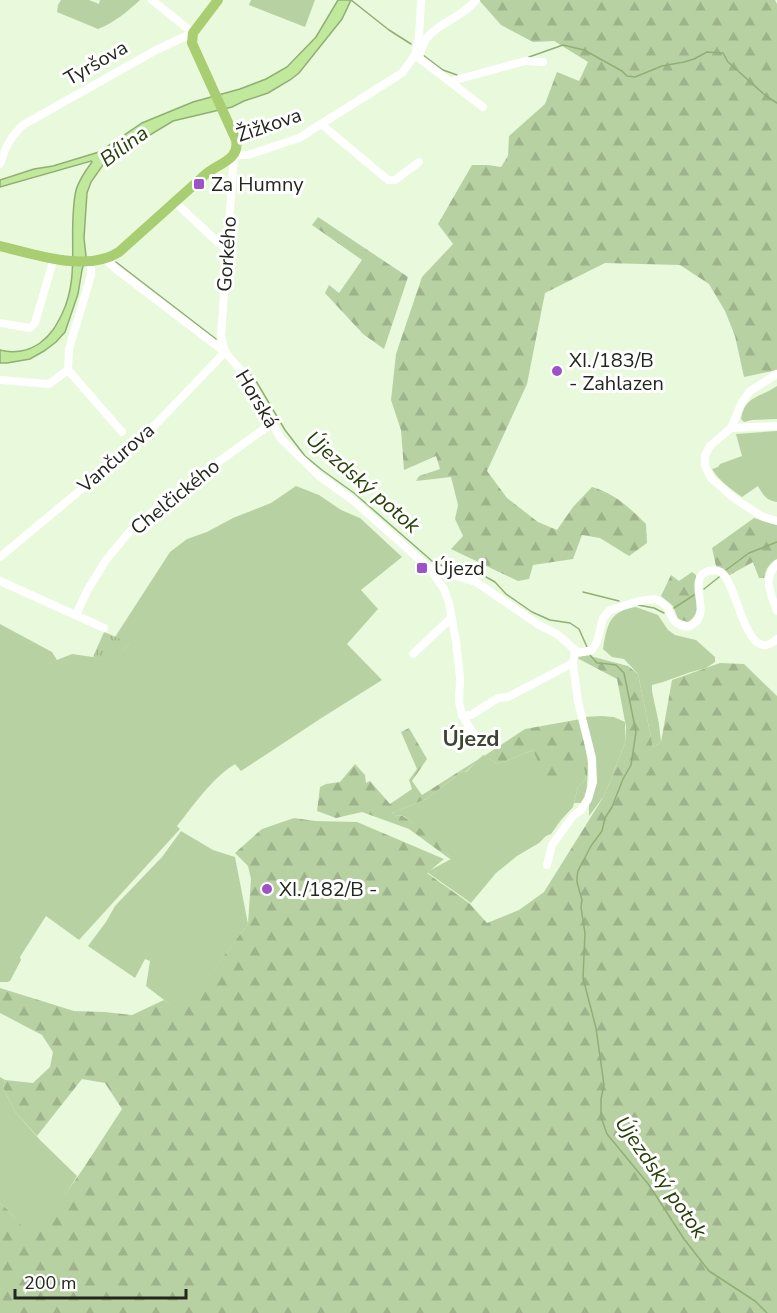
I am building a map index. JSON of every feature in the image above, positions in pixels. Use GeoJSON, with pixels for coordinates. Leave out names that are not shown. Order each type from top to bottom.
{"type":"FeatureCollection","features":[{"type":"Feature","properties":{"kind":"main road","name":"Tyršova"},"geometry":{"type":"LineString","coordinates":[[193,33],[218,0]]}},
{"type":"Feature","properties":{"kind":"main road"},"geometry":{"type":"LineString","coordinates":[[193,33],[193,48],[237,143],[234,156]]}},
{"type":"Feature","properties":{"kind":"main road","name":"Žižkova"},"geometry":{"type":"LineString","coordinates":[[0,246],[68,261],[89,262],[105,259],[119,252],[215,166],[234,156]]}},
{"type":"Feature","properties":{"kind":"street"},"geometry":{"type":"LineString","coordinates":[[152,0],[193,33]]}},
{"type":"Feature","properties":{"kind":"street"},"geometry":{"type":"LineString","coordinates":[[421,0],[417,56],[483,106]]}},
{"type":"Feature","properties":{"kind":"street","name":"Žižkova"},"geometry":{"type":"LineString","coordinates":[[234,156],[248,155],[299,138],[402,73],[417,56],[425,40],[437,29],[473,5],[476,0]]}},
{"type":"Feature","properties":{"kind":"street","name":"Tyršova"},"geometry":{"type":"LineString","coordinates":[[0,164],[11,137],[23,125],[158,49],[193,33]]}},
{"type":"Feature","properties":{"kind":"street"},"geometry":{"type":"LineString","coordinates":[[452,81],[525,61],[543,63]]}},
{"type":"Feature","properties":{"kind":"street"},"geometry":{"type":"LineString","coordinates":[[321,124],[388,180],[395,180],[419,162]]}},
{"type":"Feature","properties":{"kind":"street"},"geometry":{"type":"LineString","coordinates":[[0,139],[11,137]]}},
{"type":"Feature","properties":{"kind":"street","name":"Gorkého"},"geometry":{"type":"LineString","coordinates":[[225,352],[220,336],[234,156]]}},
{"type":"Feature","properties":{"kind":"street"},"geometry":{"type":"LineString","coordinates":[[175,202],[227,251]]}},
{"type":"Feature","properties":{"kind":"street"},"geometry":{"type":"LineString","coordinates":[[0,323],[30,328],[36,323],[54,258]]}},
{"type":"Feature","properties":{"kind":"street","name":"Horská"},"geometry":{"type":"LineString","coordinates":[[105,259],[225,352],[247,379],[281,439],[318,475],[355,502],[429,568]]}},
{"type":"Feature","properties":{"kind":"street"},"geometry":{"type":"LineString","coordinates":[[89,262],[91,275],[69,349],[68,370],[122,432]]}},
{"type":"Feature","properties":{"kind":"street","name":"Vančurova"},"geometry":{"type":"LineString","coordinates":[[0,557],[131,448],[225,352]]}},
{"type":"Feature","properties":{"kind":"street"},"geometry":{"type":"LineString","coordinates":[[0,380],[49,384],[68,370]]}},
{"type":"Feature","properties":{"kind":"street"},"geometry":{"type":"LineString","coordinates":[[777,374],[750,391],[742,402],[731,428],[710,446],[705,455],[707,472],[717,484],[753,512],[777,522]]}},
{"type":"Feature","properties":{"kind":"street","name":"Chelčického"},"geometry":{"type":"LineString","coordinates":[[76,615],[87,591],[106,560],[131,530],[171,496],[272,424]]}},
{"type":"Feature","properties":{"kind":"street"},"geometry":{"type":"LineString","coordinates":[[731,428],[777,426]]}},
{"type":"Feature","properties":{"kind":"street"},"geometry":{"type":"LineString","coordinates":[[777,564],[770,572],[768,579],[777,611]]}},
{"type":"Feature","properties":{"kind":"street"},"geometry":{"type":"LineString","coordinates":[[429,568],[444,589],[449,603],[460,678],[459,702],[462,715],[478,740]]}},
{"type":"Feature","properties":{"kind":"street"},"geometry":{"type":"LineString","coordinates":[[429,568],[477,582],[557,634],[575,650],[588,651],[597,642],[603,618],[610,610],[627,604],[655,599],[667,607],[677,624],[687,627],[694,624],[700,618],[701,610],[699,580],[703,574],[716,570],[726,577],[751,636],[760,644],[767,645],[777,639]]}},
{"type":"Feature","properties":{"kind":"street"},"geometry":{"type":"LineString","coordinates":[[0,580],[104,628]]}},
{"type":"Feature","properties":{"kind":"street"},"geometry":{"type":"LineString","coordinates":[[413,654],[451,618]]}},
{"type":"Feature","properties":{"kind":"street"},"geometry":{"type":"LineString","coordinates":[[547,865],[552,845],[588,799],[592,782],[591,758],[578,702],[573,663],[575,650]]}},
{"type":"Feature","properties":{"kind":"street"},"geometry":{"type":"LineString","coordinates":[[462,715],[471,715],[498,698],[508,697],[573,663]]}},
{"type":"Feature","properties":{"kind":"green space"},"geometry":{"type":"Polygon","coordinates":[[[61,0],[89,0],[99,4],[100,0],[140,0],[115,20],[98,29],[57,12],[61,0]]]}},
{"type":"Feature","properties":{"kind":"green space"},"geometry":{"type":"Polygon","coordinates":[[[251,0],[315,0],[305,27],[249,5],[251,0]]]}},
{"type":"Feature","properties":{"kind":"green space"},"geometry":{"type":"Polygon","coordinates":[[[479,0],[775,0],[777,4],[777,370],[744,377],[735,336],[725,311],[709,284],[680,265],[605,263],[545,293],[527,384],[487,471],[507,498],[538,522],[557,530],[573,507],[592,487],[607,493],[634,512],[646,524],[647,543],[629,556],[600,538],[582,535],[573,559],[533,565],[529,579],[518,581],[451,549],[463,536],[455,519],[458,505],[451,477],[416,481],[419,476],[440,469],[436,456],[404,470],[401,430],[391,400],[396,354],[422,277],[453,244],[438,224],[472,165],[501,167],[508,156],[509,136],[545,104],[557,72],[579,81],[588,62],[554,41],[533,42],[501,25],[479,0]]]}},
{"type":"Feature","properties":{"kind":"green space"},"geometry":{"type":"Polygon","coordinates":[[[318,217],[408,277],[384,349],[363,334],[325,293],[329,285],[339,293],[362,260],[312,225],[318,217]]]}},
{"type":"Feature","properties":{"kind":"green space"},"geometry":{"type":"Polygon","coordinates":[[[777,386],[777,419],[744,422],[741,419],[750,401],[777,386]]]}},
{"type":"Feature","properties":{"kind":"green space"},"geometry":{"type":"Polygon","coordinates":[[[777,431],[777,502],[765,497],[758,486],[742,497],[722,481],[712,469],[742,456],[736,434],[777,431]]]}},
{"type":"Feature","properties":{"kind":"green space"},"geometry":{"type":"Polygon","coordinates":[[[296,486],[319,495],[341,510],[360,518],[402,557],[361,590],[378,609],[347,644],[382,680],[241,771],[235,764],[226,770],[196,801],[177,826],[180,829],[79,940],[46,916],[20,957],[21,960],[10,981],[0,982],[0,624],[52,652],[57,660],[72,654],[109,662],[129,644],[115,637],[170,552],[187,539],[271,503],[296,486]]]}},
{"type":"Feature","properties":{"kind":"green space"},"geometry":{"type":"Polygon","coordinates":[[[754,518],[777,525],[777,559],[768,567],[764,578],[759,578],[753,562],[728,576],[724,570],[716,566],[712,548],[754,518]]]}},
{"type":"Feature","properties":{"kind":"green space"},"geometry":{"type":"Polygon","coordinates":[[[692,572],[696,575],[697,608],[693,618],[688,622],[678,619],[673,606],[661,596],[671,575],[679,581],[692,572]]]}},
{"type":"Feature","properties":{"kind":"green space"},"geometry":{"type":"Polygon","coordinates":[[[636,607],[658,615],[668,630],[675,635],[696,640],[715,657],[715,662],[706,668],[652,685],[661,742],[653,747],[638,674],[624,659],[612,657],[603,649],[611,620],[620,612],[636,607]]]}},
{"type":"Feature","properties":{"kind":"green space"},"geometry":{"type":"Polygon","coordinates":[[[104,632],[130,643],[109,663],[93,657],[104,632]]]}},
{"type":"Feature","properties":{"kind":"green space"},"geometry":{"type":"Polygon","coordinates":[[[586,655],[628,666],[638,674],[653,747],[661,742],[672,680],[720,663],[744,664],[777,696],[777,1313],[0,1313],[0,1203],[30,1236],[68,1191],[122,1109],[105,1083],[82,1079],[37,1136],[16,1113],[3,1088],[5,1080],[33,1083],[50,1067],[53,1052],[42,1035],[0,1013],[0,988],[74,1011],[132,1015],[164,1000],[181,1012],[248,924],[251,879],[248,866],[235,853],[262,829],[294,818],[357,822],[444,859],[427,873],[469,903],[487,923],[519,910],[544,892],[604,796],[625,743],[626,727],[617,679],[577,658],[586,655]]]}},
{"type":"Feature","properties":{"kind":"green space"},"geometry":{"type":"Polygon","coordinates":[[[584,717],[614,717],[625,722],[625,743],[604,796],[589,816],[592,789],[584,717]]]}},
{"type":"Feature","properties":{"kind":"green space"},"geometry":{"type":"Polygon","coordinates":[[[581,719],[588,764],[586,803],[574,803],[578,787],[586,779],[584,768],[546,780],[533,750],[498,764],[484,756],[525,729],[581,719]]]}},
{"type":"Feature","properties":{"kind":"green space"},"geometry":{"type":"Polygon","coordinates":[[[409,728],[427,759],[412,781],[422,795],[482,757],[465,772],[463,771],[426,799],[392,813],[403,816],[440,843],[451,859],[409,829],[362,812],[336,818],[317,811],[320,787],[340,782],[355,764],[365,775],[366,783],[370,781],[390,804],[412,789],[409,780],[417,769],[401,732],[409,728]]]}},
{"type":"Feature","properties":{"kind":"green space"},"geometry":{"type":"Polygon","coordinates":[[[533,750],[584,768],[586,779],[578,787],[573,807],[551,834],[496,873],[471,903],[427,872],[451,859],[446,852],[404,816],[392,813],[426,799],[463,771],[466,772],[483,755],[498,764],[533,750]]]}},
{"type":"Feature","properties":{"kind":"green space"},"geometry":{"type":"Polygon","coordinates":[[[181,831],[213,850],[235,857],[248,924],[181,1013],[146,986],[150,961],[145,959],[135,978],[88,946],[115,906],[162,857],[181,831]]]}},
{"type":"Feature","properties":{"kind":"green space"},"geometry":{"type":"Polygon","coordinates":[[[0,1077],[5,1080],[3,1088],[16,1113],[77,1176],[55,1208],[30,1237],[0,1203],[0,1077]]]}},
{"type":"Feature","properties":{"kind":"water","name":"Bílina"},"geometry":{"type":"Polygon","coordinates":[[[338,0],[351,0],[342,19],[299,73],[290,80],[268,93],[232,107],[173,121],[105,162],[91,182],[87,193],[84,238],[86,256],[78,294],[65,332],[56,342],[30,359],[0,363],[0,350],[15,352],[36,346],[50,333],[62,314],[71,284],[76,190],[92,162],[0,187],[0,180],[99,152],[142,123],[193,102],[266,79],[287,67],[316,37],[338,0]]]}},
{"type":"Feature","properties":{"kind":"waterway"},"geometry":{"type":"LineString","coordinates":[[351,0],[411,44]]}},
{"type":"Feature","properties":{"kind":"waterway"},"geometry":{"type":"LineString","coordinates":[[529,57],[563,45],[584,50],[627,76],[635,77],[662,66],[694,59],[707,52],[723,53],[728,62],[777,103]]}},
{"type":"Feature","properties":{"kind":"waterway"},"geometry":{"type":"LineString","coordinates":[[423,55],[443,70],[457,75]]}},
{"type":"Feature","properties":{"kind":"waterway","name":"Újezdský potok"},"geometry":{"type":"LineString","coordinates":[[116,262],[216,339]]}},
{"type":"Feature","properties":{"kind":"waterway","name":"Újezdský potok"},"geometry":{"type":"LineString","coordinates":[[251,375],[285,430],[305,456],[354,493],[432,561],[447,568],[479,573],[495,582],[506,594],[532,612],[550,620],[570,623],[579,629],[587,647]]}},
{"type":"Feature","properties":{"kind":"waterway"},"geometry":{"type":"LineString","coordinates":[[726,570],[749,553],[777,542]]}},
{"type":"Feature","properties":{"kind":"waterway"},"geometry":{"type":"LineString","coordinates":[[704,589],[719,577]]}},
{"type":"Feature","properties":{"kind":"waterway"},"geometry":{"type":"LineString","coordinates":[[583,592],[619,601]]}},
{"type":"Feature","properties":{"kind":"waterway"},"geometry":{"type":"LineString","coordinates":[[674,608],[694,595]]}},
{"type":"Feature","properties":{"kind":"waterway"},"geometry":{"type":"LineString","coordinates":[[638,605],[654,608],[664,613]]}},
{"type":"Feature","properties":{"kind":"waterway","name":"Újezdský potok"},"geometry":{"type":"LineString","coordinates":[[590,655],[597,663],[616,665],[624,673],[636,732],[631,765],[605,818],[602,831],[591,846],[577,877],[585,933],[583,978],[596,1028],[604,1085],[601,1117],[607,1134],[649,1185],[684,1239],[709,1271],[755,1301],[767,1313]]}},
{"type":"Feature","properties":{"kind":"place","name":"Za Humny"},"geometry":{"type":"Point","coordinates":[199,184]}},
{"type":"Feature","properties":{"kind":"place","name":"XI./183/B - Zahlazen"},"geometry":{"type":"Point","coordinates":[557,371]}},
{"type":"Feature","properties":{"kind":"place","name":"Újezd"},"geometry":{"type":"Point","coordinates":[422,568]}},
{"type":"Feature","properties":{"kind":"place","name":"XI./182/B -"},"geometry":{"type":"Point","coordinates":[267,889]}},
{"type":"Feature","properties":{"kind":"district","name":"Újezd"},"geometry":{"type":"Point","coordinates":[471,739]}}]}
